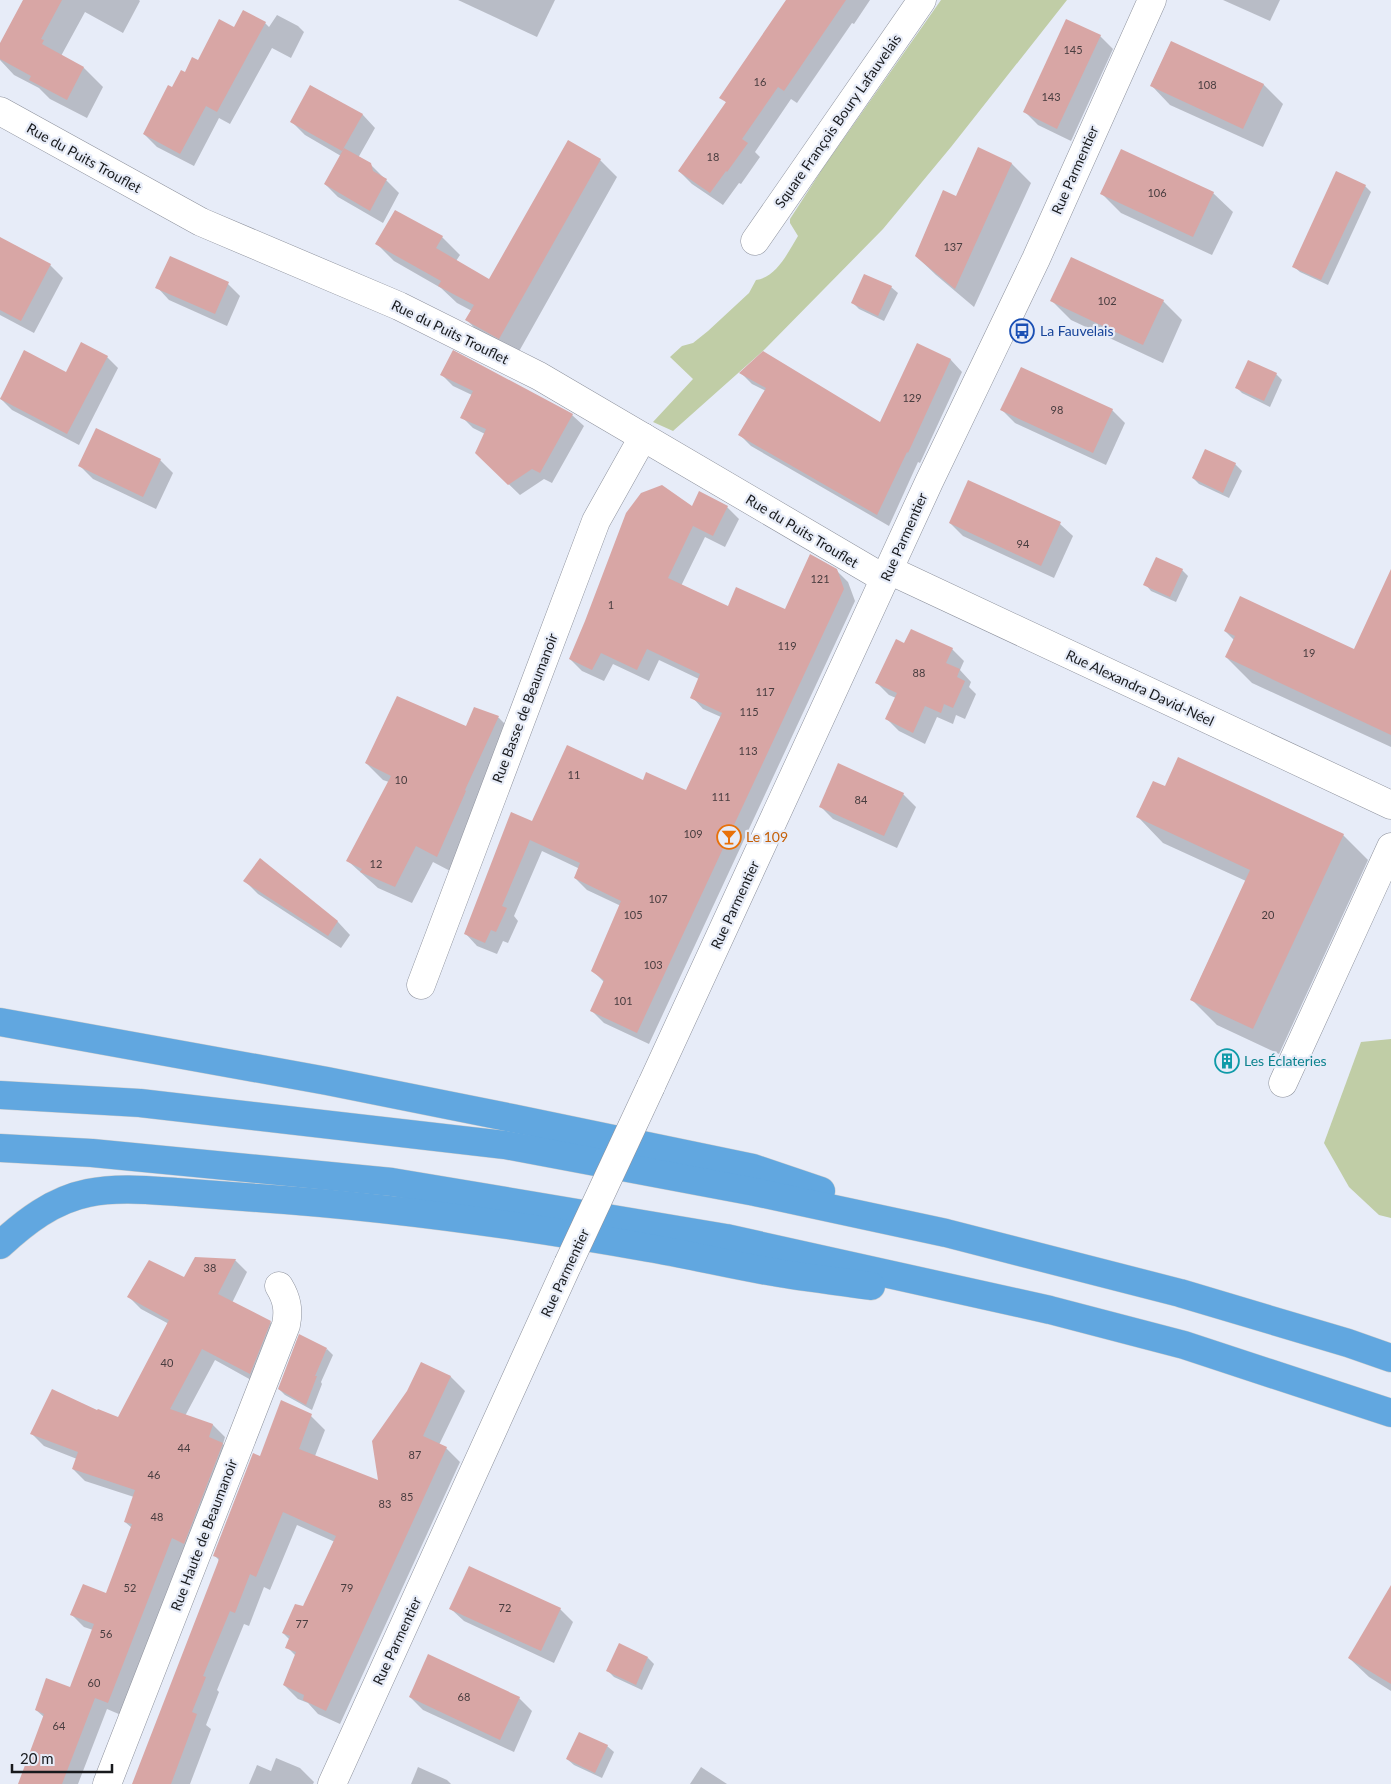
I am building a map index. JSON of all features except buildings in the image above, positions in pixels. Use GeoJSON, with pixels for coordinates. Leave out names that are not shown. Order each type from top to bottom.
{"type":"FeatureCollection","features":[{"type":"Feature","properties":{"kind":"highway"},"geometry":{"type":"LineString","coordinates":[[0,1022],[327,1081],[753,1168],[946,1233]]}},
{"type":"Feature","properties":{"kind":"highway"},"geometry":{"type":"LineString","coordinates":[[0,1096],[140,1103],[505,1145],[755,1192],[946,1233],[1180,1293],[1348,1343],[1391,1358]]}},
{"type":"Feature","properties":{"kind":"highway"},"geometry":{"type":"LineString","coordinates":[[0,1148],[92,1153],[392,1182],[726,1238],[1050,1310],[1184,1345],[1391,1413]]}},
{"type":"Feature","properties":{"kind":"highway"},"geometry":{"type":"LineString","coordinates":[[0,1245],[32,1218],[66,1200],[86,1193],[105,1190],[149,1190],[299,1201],[421,1214],[649,1248],[789,1275],[1050,1310]]}},
{"type":"Feature","properties":{"kind":"street","name":"Square François Boury Lafauvelais"},"geometry":{"type":"LineString","coordinates":[[755,242],[922,0]]}},
{"type":"Feature","properties":{"kind":"street","name":"Rue Parmentier"},"geometry":{"type":"LineString","coordinates":[[332,1784],[554,1295],[925,490],[1036,259],[1152,0]]}},
{"type":"Feature","properties":{"kind":"street","name":"Rue du Puits Trouflet"},"geometry":{"type":"LineString","coordinates":[[0,112],[201,222],[398,306],[539,376],[887,575]]}},
{"type":"Feature","properties":{"kind":"street","name":"Rue Basse de Beaumanoir"},"geometry":{"type":"LineString","coordinates":[[421,985],[596,521],[643,437]]}},
{"type":"Feature","properties":{"kind":"street","name":"Rue Alexandra David-Néel"},"geometry":{"type":"LineString","coordinates":[[887,575],[1391,805]]}},
{"type":"Feature","properties":{"kind":"street"},"geometry":{"type":"LineString","coordinates":[[1283,1083],[1391,847]]}},
{"type":"Feature","properties":{"kind":"street","name":"Rue Haute de Beaumanoir"},"geometry":{"type":"LineString","coordinates":[[107,1784],[286,1325],[288,1306],[279,1286]]}},
{"type":"Feature","properties":{"kind":"green space"},"geometry":{"type":"Polygon","coordinates":[[[941,0],[1067,0],[951,147],[883,229],[765,349],[673,431],[653,422],[693,379],[670,357],[682,346],[693,343],[708,331],[749,293],[756,280],[770,274],[781,263],[798,236],[790,223],[790,219],[823,168],[941,0]]]}},
{"type":"Feature","properties":{"kind":"green space"},"geometry":{"type":"Polygon","coordinates":[[[1391,1039],[1391,1218],[1379,1215],[1349,1187],[1324,1143],[1361,1042],[1391,1039]]]}},
{"type":"Feature","properties":{"kind":"place","name":"La Fauvelais"},"geometry":{"type":"Point","coordinates":[1022,331]}},
{"type":"Feature","properties":{"kind":"place","name":"Le 109"},"geometry":{"type":"Point","coordinates":[729,837]}},
{"type":"Feature","properties":{"kind":"place","name":"Les Éclateries"},"geometry":{"type":"Point","coordinates":[1227,1061]}}]}
